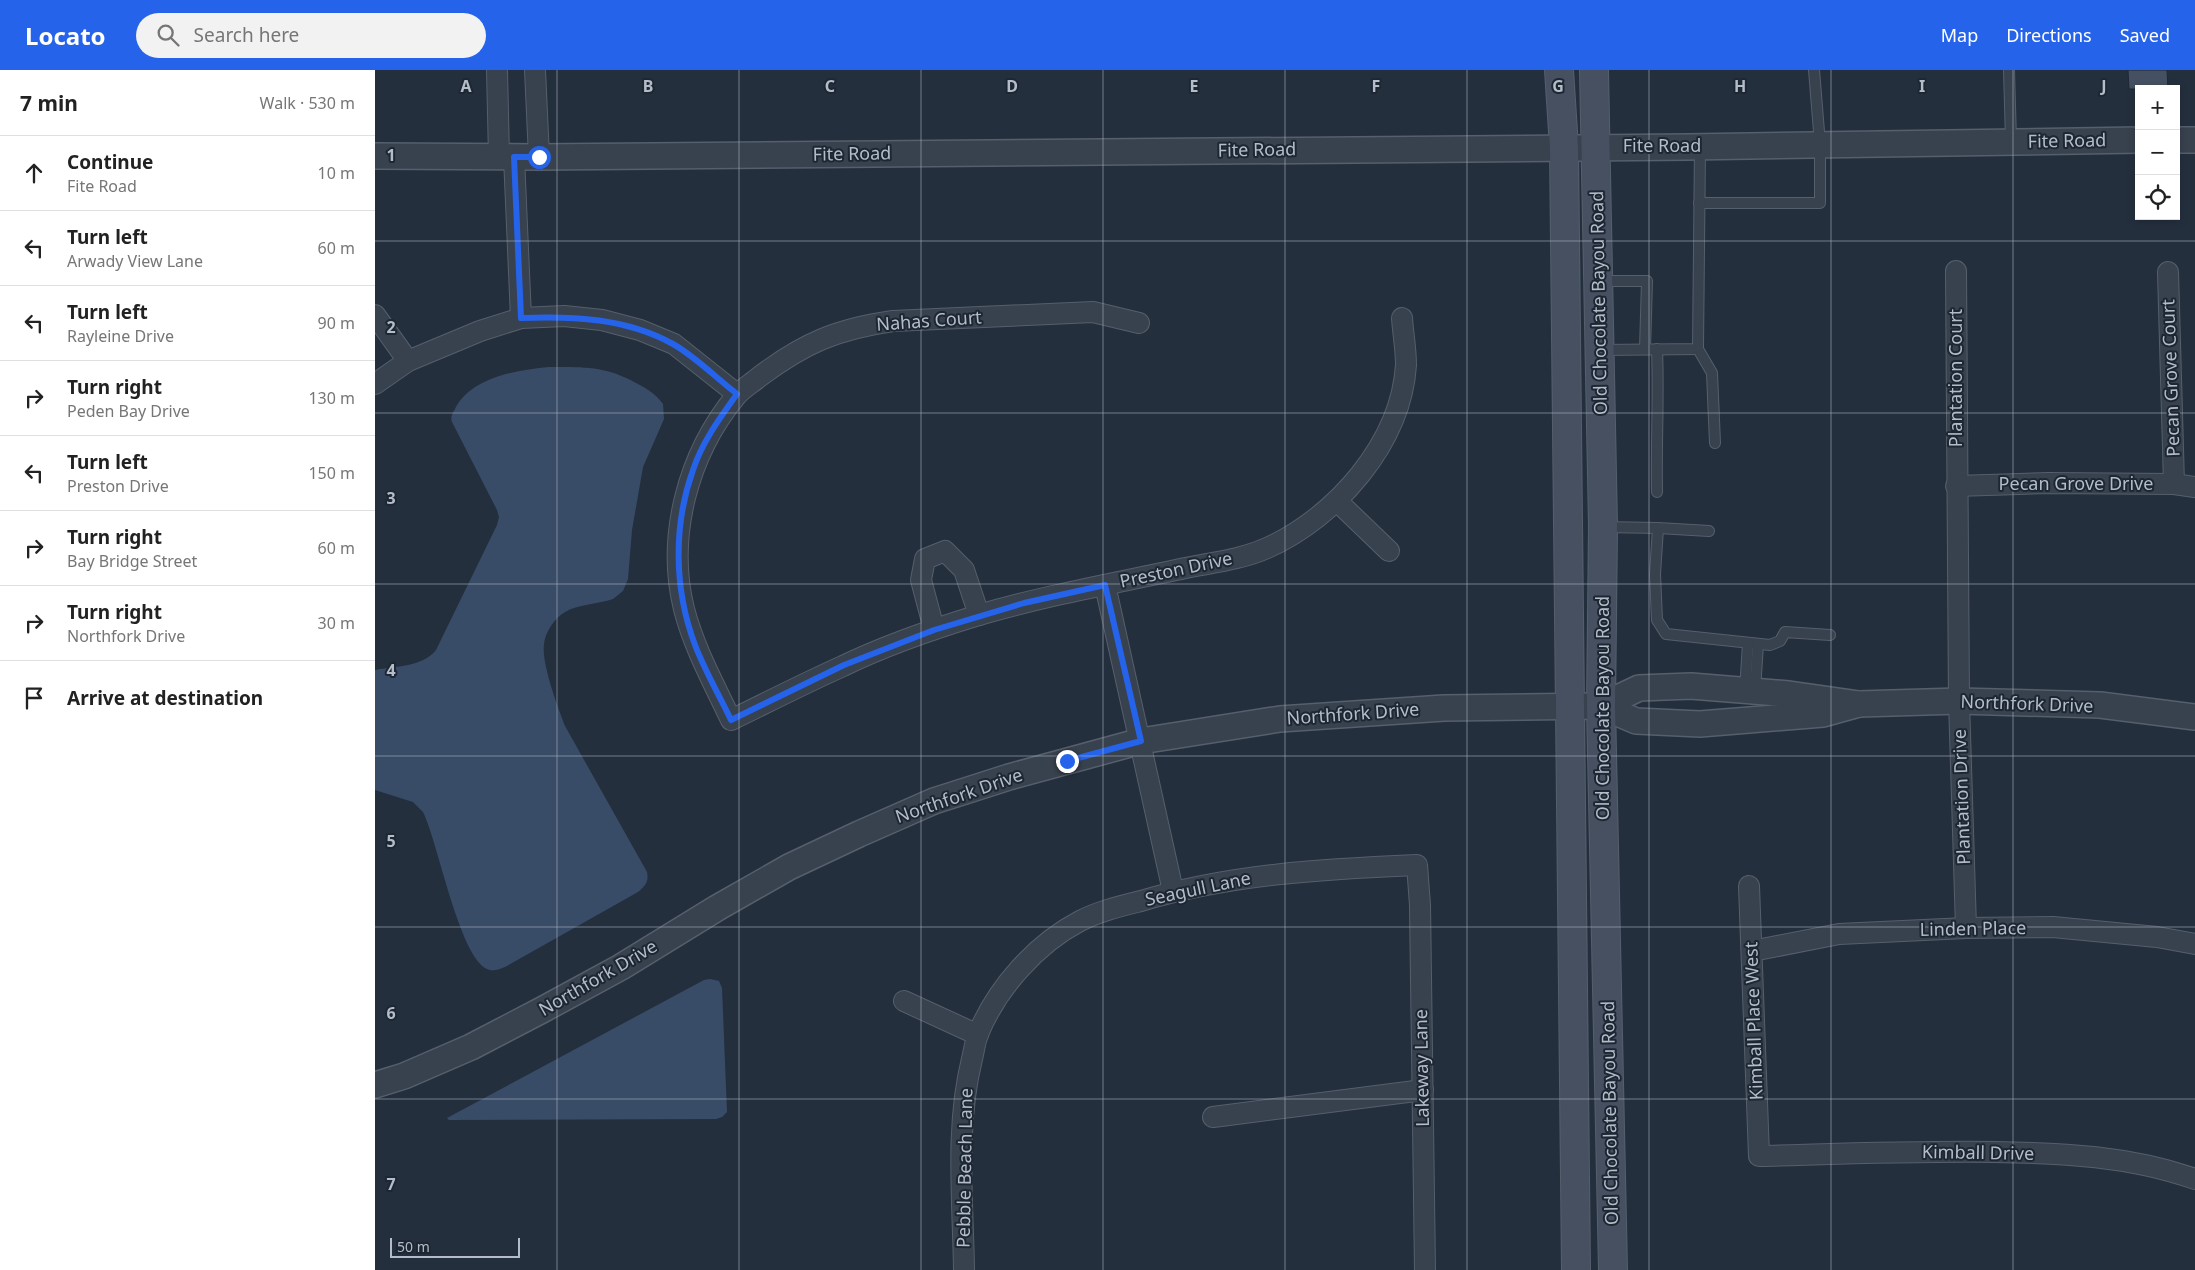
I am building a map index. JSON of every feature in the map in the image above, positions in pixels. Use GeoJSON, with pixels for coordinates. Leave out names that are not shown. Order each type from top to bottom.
{"type":"FeatureCollection","features":[{"type":"Feature","properties":{"kind":"main road","name":"Old Chocolate Bayou Road"},"geometry":{"type":"LineString","coordinates":[[1559,70],[1565,148],[1576,1270]]}},
{"type":"Feature","properties":{"kind":"main road","name":"Old Chocolate Bayou Road"},"geometry":{"type":"LineString","coordinates":[[1594,70],[1603,526],[1601,706],[1613,1270]]}},
{"type":"Feature","properties":{"kind":"street"},"geometry":{"type":"LineString","coordinates":[[497,70],[507,157],[521,318]]}},
{"type":"Feature","properties":{"kind":"street"},"geometry":{"type":"LineString","coordinates":[[535,70],[539,157]]}},
{"type":"Feature","properties":{"kind":"street","name":"Fite Road"},"geometry":{"type":"LineString","coordinates":[[375,156],[539,157],[1565,148],[1597,146],[2135,140]]}},
{"type":"Feature","properties":{"kind":"street"},"geometry":{"type":"LineString","coordinates":[[2180,140],[2195,140]]}},
{"type":"Feature","properties":{"kind":"street","name":"Plantation Court"},"geometry":{"type":"LineString","coordinates":[[1956,271],[1956,486]]}},
{"type":"Feature","properties":{"kind":"street","name":"Pecan Grove Court"},"geometry":{"type":"LineString","coordinates":[[2168,272],[2174,484]]}},
{"type":"Feature","properties":{"kind":"street","name":"Nahas Court"},"geometry":{"type":"LineString","coordinates":[[731,720],[692,636],[684,608],[679,578],[678,548],[683,506],[693,469],[712,430],[737,394],[783,359],[810,343],[835,333],[862,326],[893,321],[1093,312],[1139,322]]}},
{"type":"Feature","properties":{"kind":"street"},"geometry":{"type":"LineString","coordinates":[[375,315],[408,361]]}},
{"type":"Feature","properties":{"kind":"street"},"geometry":{"type":"LineString","coordinates":[[375,384],[408,361],[521,318],[574,317],[602,320],[640,330],[674,344],[737,394]]}},
{"type":"Feature","properties":{"kind":"street","name":"Preston Drive"},"geometry":{"type":"LineString","coordinates":[[731,720],[844,665],[934,630],[1024,603],[1228,560],[1267,548],[1303,527],[1337,501],[1366,469],[1382,440],[1399,402],[1406,364],[1402,318]]}},
{"type":"Feature","properties":{"kind":"street","name":"Pecan Grove Drive"},"geometry":{"type":"LineString","coordinates":[[1956,486],[2049,483],[2174,484],[2195,486]]}},
{"type":"Feature","properties":{"kind":"street","name":"Plantation Drive"},"geometry":{"type":"LineString","coordinates":[[1956,486],[1959,701],[1966,928]]}},
{"type":"Feature","properties":{"kind":"street"},"geometry":{"type":"LineString","coordinates":[[1337,501],[1389,551]]}},
{"type":"Feature","properties":{"kind":"street"},"geometry":{"type":"LineString","coordinates":[[934,630],[921,580],[925,559],[945,551],[964,570],[979,615]]}},
{"type":"Feature","properties":{"kind":"street"},"geometry":{"type":"LineString","coordinates":[[1105,585],[1173,891]]}},
{"type":"Feature","properties":{"kind":"street","name":"Northfork Drive"},"geometry":{"type":"LineString","coordinates":[[1601,706],[1639,688],[1691,686],[1859,704],[1959,701],[2100,705],[2195,717]]}},
{"type":"Feature","properties":{"kind":"street","name":"Northfork Drive"},"geometry":{"type":"LineString","coordinates":[[375,1085],[404,1076],[471,1047],[621,967],[717,908],[789,867],[859,834],[933,801],[1009,777],[1141,741],[1280,719],[1444,708],[1601,706],[1636,722],[1700,724],[1823,714],[1859,704]]}},
{"type":"Feature","properties":{"kind":"street","name":"Seagull Lane"},"geometry":{"type":"LineString","coordinates":[[1005,985],[1029,960],[1081,921],[1116,908],[1173,891],[1274,874],[1323,869],[1417,865]]}},
{"type":"Feature","properties":{"kind":"street","name":"Lakeway Lane"},"geometry":{"type":"LineString","coordinates":[[1417,865],[1420,905],[1425,1270]]}},
{"type":"Feature","properties":{"kind":"street","name":"Kimball Place West"},"geometry":{"type":"LineString","coordinates":[[1749,886],[1752,951],[1752,1017],[1759,1156]]}},
{"type":"Feature","properties":{"kind":"street","name":"Linden Place"},"geometry":{"type":"LineString","coordinates":[[1752,951],[1839,934],[1966,928],[2053,927],[2195,944]]}},
{"type":"Feature","properties":{"kind":"street","name":"Pebble Beach Lane"},"geometry":{"type":"LineString","coordinates":[[963,1270],[963,1108],[978,1035],[1005,985]]}},
{"type":"Feature","properties":{"kind":"street"},"geometry":{"type":"LineString","coordinates":[[904,1001],[978,1035]]}},
{"type":"Feature","properties":{"kind":"street"},"geometry":{"type":"LineString","coordinates":[[1213,1117],[1423,1090]]}},
{"type":"Feature","properties":{"kind":"street","name":"Kimball Drive"},"geometry":{"type":"LineString","coordinates":[[1759,1156],[1942,1151],[2038,1153],[2103,1157],[2166,1169],[2195,1179]]}},
{"type":"Feature","properties":{"kind":"lane"},"geometry":{"type":"LineString","coordinates":[[1699,203],[1821,203],[1821,144],[1814,70]]}},
{"type":"Feature","properties":{"kind":"lane"},"geometry":{"type":"LineString","coordinates":[[2009,70],[2011,142]]}},
{"type":"Feature","properties":{"kind":"lane"},"geometry":{"type":"LineString","coordinates":[[1700,146],[1698,348],[1712,373],[1715,443]]}},
{"type":"Feature","properties":{"kind":"lane"},"geometry":{"type":"LineString","coordinates":[[1599,281],[1647,281],[1645,349]]}},
{"type":"Feature","properties":{"kind":"lane"},"geometry":{"type":"LineString","coordinates":[[1600,350],[1698,348]]}},
{"type":"Feature","properties":{"kind":"lane"},"geometry":{"type":"LineString","coordinates":[[1657,349],[1657,492]]}},
{"type":"Feature","properties":{"kind":"lane"},"geometry":{"type":"LineString","coordinates":[[1603,526],[1709,531]]}},
{"type":"Feature","properties":{"kind":"lane"},"geometry":{"type":"LineString","coordinates":[[1657,528],[1655,574],[1657,620],[1666,634],[1769,645],[1780,641],[1785,632],[1830,636]]}},
{"type":"Feature","properties":{"kind":"lane"},"geometry":{"type":"LineString","coordinates":[[1750,691],[1753,643]]}},
{"type":"Feature","properties":{"kind":"water"},"geometry":{"type":"Polygon","coordinates":[[[549,367],[584,368],[615,373],[647,389],[663,404],[664,419],[643,467],[632,530],[628,579],[623,591],[613,599],[576,607],[565,612],[551,626],[544,644],[547,673],[565,726],[647,872],[647,881],[638,892],[505,967],[492,970],[487,969],[477,960],[467,943],[458,922],[423,812],[413,802],[375,790],[375,670],[416,663],[424,660],[436,650],[497,525],[499,517],[497,510],[451,420],[456,407],[464,397],[484,382],[523,370],[549,367]]]}},
{"type":"Feature","properties":{"kind":"water"},"geometry":{"type":"Polygon","coordinates":[[[704,980],[719,981],[722,988],[727,1112],[722,1117],[716,1119],[449,1120],[447,1118],[704,980]]]}},
{"type":"Feature","properties":{"kind":"building"},"geometry":{"type":"Polygon","coordinates":[[[2128,70],[2167,70],[2168,85],[2135,85],[2135,89],[2129,89],[2128,70]]]}},
{"type":"Feature","properties":{"kind":"route"},"geometry":{"type":"LineString","coordinates":[[539,157],[514,157],[521,318],[564,316],[602,320],[640,330],[674,344],[737,394],[712,430],[693,469],[683,506],[678,548],[679,578],[684,608],[695,645],[731,720],[844,665],[934,630],[1024,603],[1105,585],[1123,672],[1141,741],[1067,761]]}}]}
